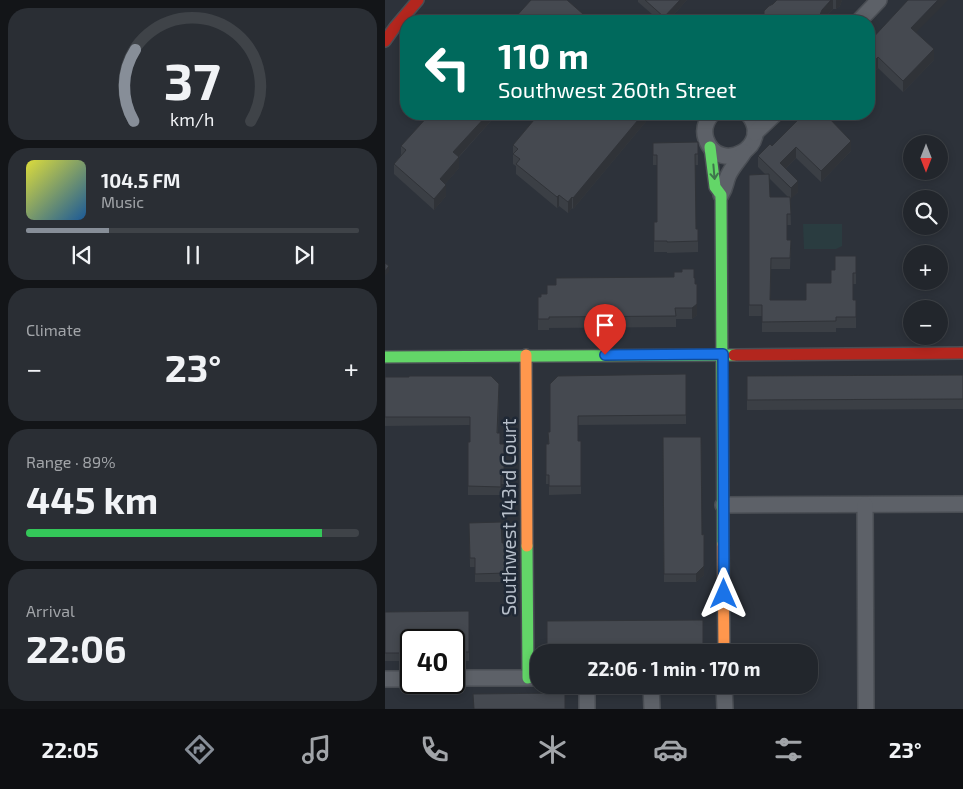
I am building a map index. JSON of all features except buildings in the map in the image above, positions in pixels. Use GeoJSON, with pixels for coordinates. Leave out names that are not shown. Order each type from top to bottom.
{"type":"FeatureCollection","features":[{"type":"Feature","properties":{"kind":"street"},"geometry":{"type":"LineString","coordinates":[[404,15],[418,0]]}},
{"type":"Feature","properties":{"kind":"street"},"geometry":{"type":"LineString","coordinates":[[865,15],[879,0]]}},
{"type":"Feature","properties":{"kind":"street"},"geometry":{"type":"LineString","coordinates":[[385,41],[390,29],[400,19]]}},
{"type":"Feature","properties":{"kind":"street"},"geometry":{"type":"LineString","coordinates":[[708,120],[705,125],[705,133],[710,147],[715,187],[721,195]]}},
{"type":"Feature","properties":{"kind":"street"},"geometry":{"type":"LineString","coordinates":[[724,644],[721,195],[732,170],[753,140],[755,133],[753,120]]}},
{"type":"Feature","properties":{"kind":"street"},"geometry":{"type":"LineString","coordinates":[[755,133],[769,120]]}},
{"type":"Feature","properties":{"kind":"street"},"geometry":{"type":"LineString","coordinates":[[710,147],[723,155],[730,156],[744,152]]}},
{"type":"Feature","properties":{"kind":"street"},"geometry":{"type":"LineString","coordinates":[[385,357],[963,353]]}},
{"type":"Feature","properties":{"kind":"street","name":"Southwest 143rd Court"},"geometry":{"type":"LineString","coordinates":[[526,355],[532,644]]}},
{"type":"Feature","properties":{"kind":"street"},"geometry":{"type":"LineString","coordinates":[[865,504],[866,709]]}},
{"type":"Feature","properties":{"kind":"street"},"geometry":{"type":"LineString","coordinates":[[723,506],[963,504]]}},
{"type":"Feature","properties":{"kind":"street"},"geometry":{"type":"LineString","coordinates":[[465,678],[530,678]]}},
{"type":"Feature","properties":{"kind":"street"},"geometry":{"type":"LineString","coordinates":[[385,679],[400,679]]}},
{"type":"Feature","properties":{"kind":"street"},"geometry":{"type":"LineString","coordinates":[[587,694],[587,709]]}},
{"type":"Feature","properties":{"kind":"street"},"geometry":{"type":"LineString","coordinates":[[651,694],[652,709]]}},
{"type":"Feature","properties":{"kind":"street"},"geometry":{"type":"LineString","coordinates":[[724,694],[725,709]]}},
{"type":"Feature","properties":{"kind":"shaded area"},"geometry":{"type":"Polygon","coordinates":[[[803,224],[842,224],[842,246],[836,249],[804,249],[803,224]]]}},
{"type":"Feature","properties":{"kind":"traffic: fast"},"geometry":{"type":"LineString","coordinates":[[710,147],[715,187],[721,195],[723,544]]}},
{"type":"Feature","properties":{"kind":"traffic: fast"},"geometry":{"type":"LineString","coordinates":[[385,357],[734,355]]}},
{"type":"Feature","properties":{"kind":"traffic: fast"},"geometry":{"type":"LineString","coordinates":[[527,546],[528,678]]}},
{"type":"Feature","properties":{"kind":"traffic: slow"},"geometry":{"type":"LineString","coordinates":[[526,355],[527,546]]}},
{"type":"Feature","properties":{"kind":"traffic: slow"},"geometry":{"type":"LineString","coordinates":[[723,544],[724,644]]}},
{"type":"Feature","properties":{"kind":"traffic: jam"},"geometry":{"type":"LineString","coordinates":[[405,15],[418,0]]}},
{"type":"Feature","properties":{"kind":"traffic: jam"},"geometry":{"type":"LineString","coordinates":[[385,41],[400,21]]}},
{"type":"Feature","properties":{"kind":"traffic: jam"},"geometry":{"type":"LineString","coordinates":[[734,355],[963,353]]}},
{"type":"Feature","properties":{"kind":"route"},"geometry":{"type":"LineString","coordinates":[[605,355],[723,354],[724,594]]}}]}
